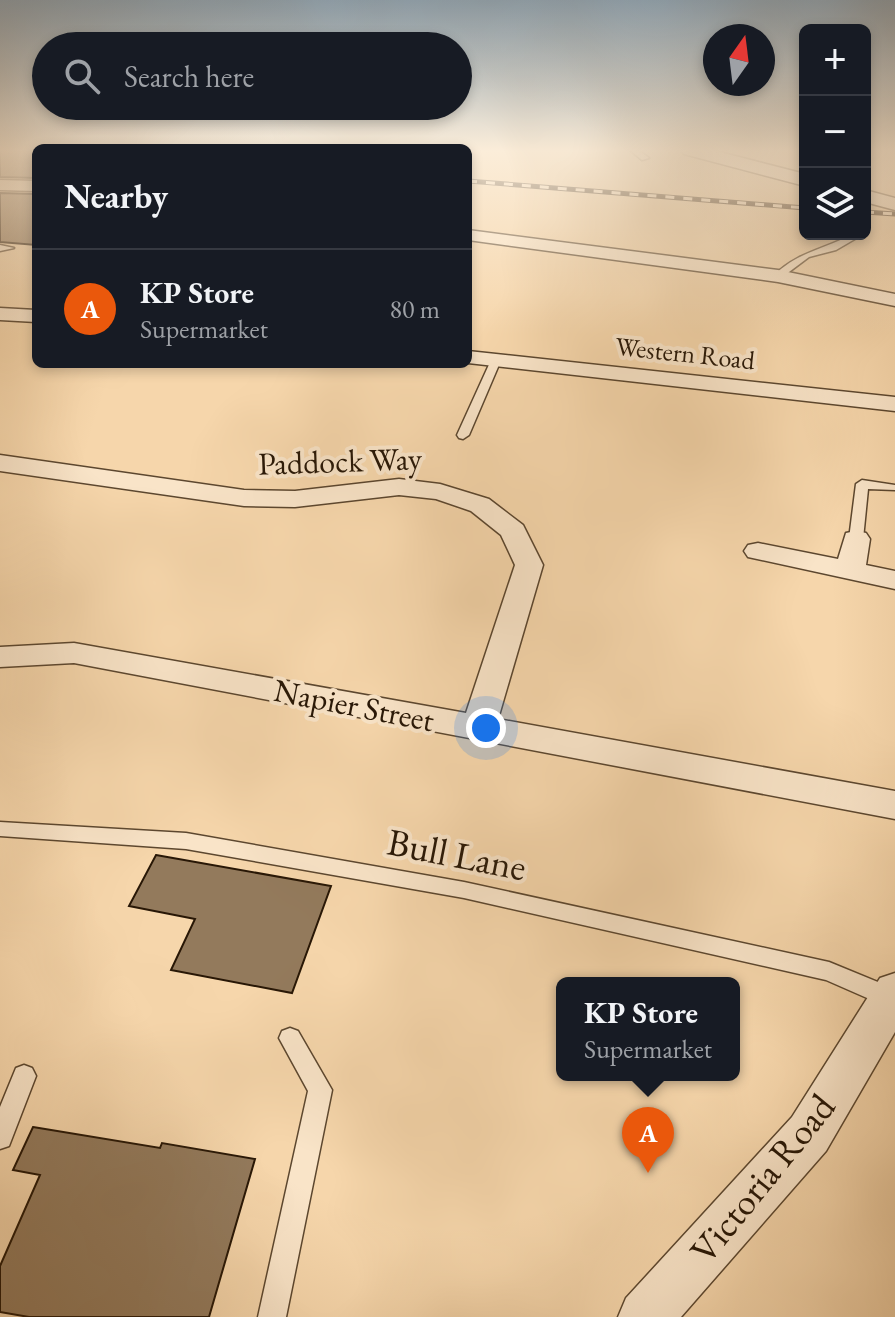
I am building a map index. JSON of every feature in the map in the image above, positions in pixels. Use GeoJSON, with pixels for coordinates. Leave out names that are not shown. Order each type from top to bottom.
{"type":"FeatureCollection","features":[{"type":"Feature","properties":{"kind":"street"},"geometry":{"type":"LineString","coordinates":[[472,236],[778,276],[895,300]]}},
{"type":"Feature","properties":{"kind":"street"},"geometry":{"type":"LineString","coordinates":[[0,314],[32,316]]}},
{"type":"Feature","properties":{"kind":"street","name":"Western Road"},"geometry":{"type":"LineString","coordinates":[[472,357],[895,404]]}},
{"type":"Feature","properties":{"kind":"street","name":"Paddock Way"},"geometry":{"type":"LineString","coordinates":[[0,463],[244,498],[295,499],[399,487],[440,492],[480,505],[513,531],[529,565],[478,728]]}},
{"type":"Feature","properties":{"kind":"street"},"geometry":{"type":"LineString","coordinates":[[851,570],[856,539]]}},
{"type":"Feature","properties":{"kind":"street"},"geometry":{"type":"LineString","coordinates":[[758,551],[895,580]]}},
{"type":"Feature","properties":{"kind":"street","name":"Napier Street"},"geometry":{"type":"LineString","coordinates":[[0,657],[74,653],[895,805]]}},
{"type":"Feature","properties":{"kind":"street","name":"Victoria Road"},"geometry":{"type":"LineString","coordinates":[[645,1317],[809,1134],[893,995]]}},
{"type":"Feature","properties":{"kind":"lane"},"geometry":{"type":"LineString","coordinates":[[778,276],[806,255],[833,248],[848,240]]}},
{"type":"Feature","properties":{"kind":"lane"},"geometry":{"type":"LineString","coordinates":[[463,435],[496,360]]}},
{"type":"Feature","properties":{"kind":"lane"},"geometry":{"type":"LineString","coordinates":[[856,539],[862,484],[890,488]]}},
{"type":"Feature","properties":{"kind":"lane","name":"Bull Lane"},"geometry":{"type":"LineString","coordinates":[[0,829],[186,841],[464,890],[829,971],[893,995]]}},
{"type":"Feature","properties":{"kind":"lane"},"geometry":{"type":"LineString","coordinates":[[272,1317],[320,1090],[290,1038]]}},
{"type":"Feature","properties":{"kind":"lane"},"geometry":{"type":"LineString","coordinates":[[0,1137],[24,1076]]}},
{"type":"Feature","properties":{"kind":"building"},"geometry":{"type":"Polygon","coordinates":[[[0,211],[32,211],[32,245],[0,242],[0,211]]]}},
{"type":"Feature","properties":{"kind":"building"},"geometry":{"type":"Polygon","coordinates":[[[156,855],[331,886],[292,993],[171,970],[195,919],[129,906],[156,855]]]}},
{"type":"Feature","properties":{"kind":"building"},"geometry":{"type":"Polygon","coordinates":[[[33,1127],[160,1148],[162,1143],[255,1159],[209,1317],[29,1317],[0,1312],[0,1266],[40,1175],[13,1170],[33,1127]]]}},
{"type":"Feature","properties":{"kind":"railway"},"geometry":{"type":"LineString","coordinates":[[871,212],[895,214]]}},
{"type":"Feature","properties":{"kind":"place","name":"KP Store"},"geometry":{"type":"Point","coordinates":[648,1173]}}]}
